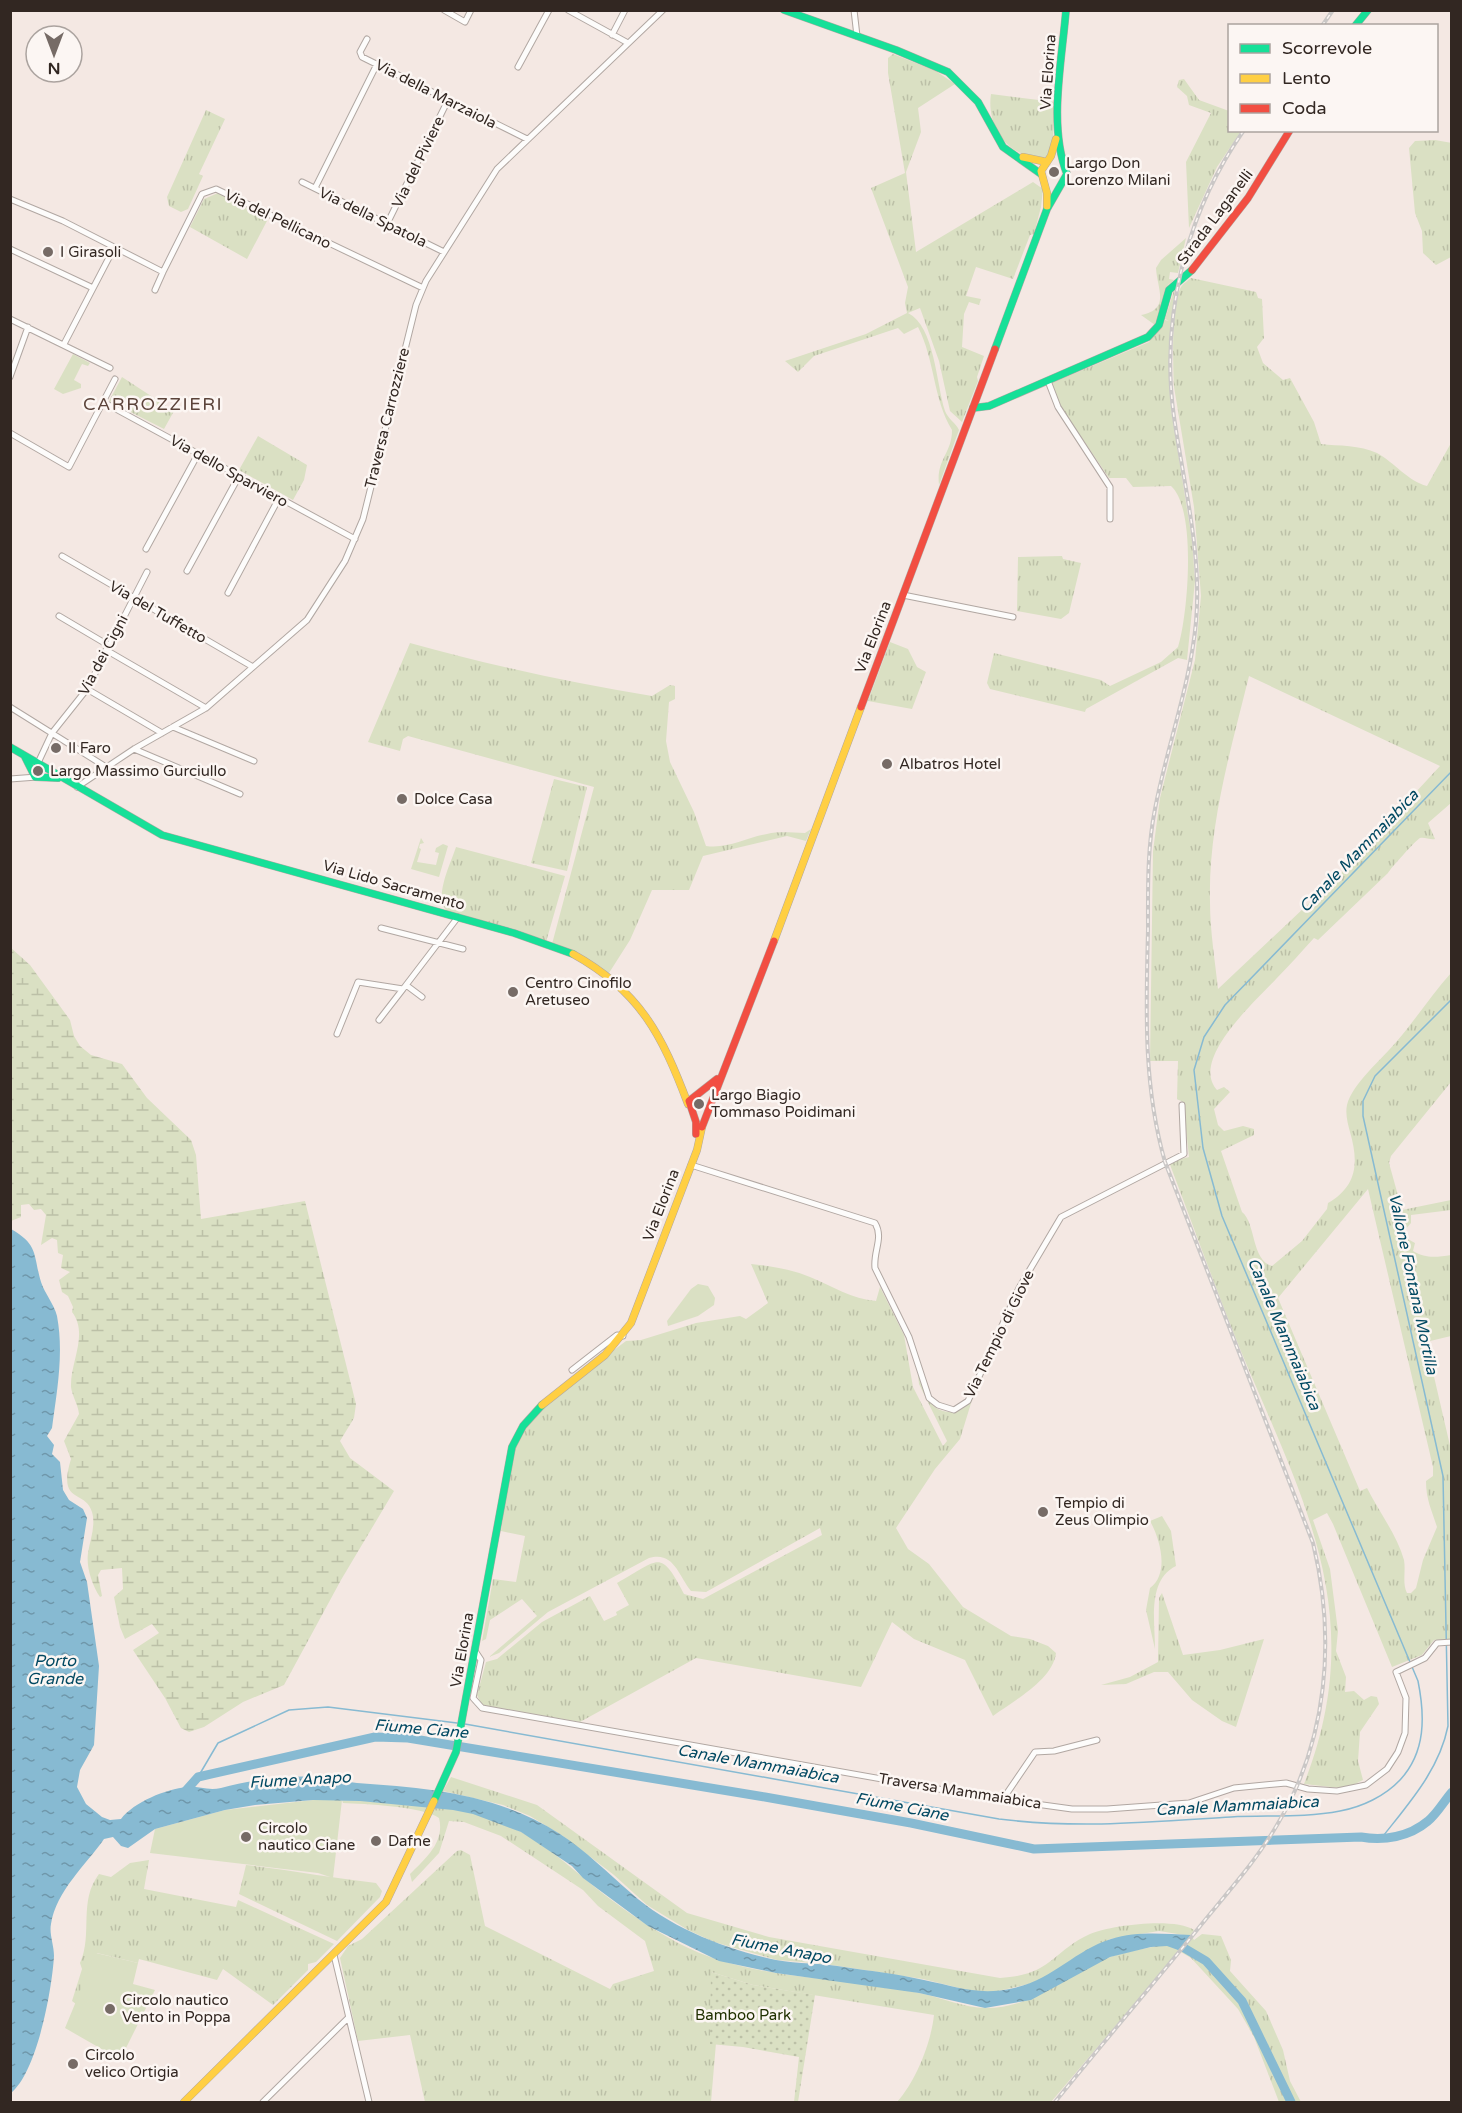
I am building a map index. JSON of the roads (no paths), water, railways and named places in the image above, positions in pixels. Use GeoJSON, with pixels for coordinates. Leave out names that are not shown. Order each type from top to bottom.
{"type":"FeatureCollection","features":[{"type":"Feature","properties":{"kind":"main road"},"geometry":{"type":"LineString","coordinates":[[784,10],[948,72],[978,102],[999,143],[1051,185],[1060,184],[1067,174],[1057,135]]}},
{"type":"Feature","properties":{"kind":"main road","name":"Via Elorina"},"geometry":{"type":"LineString","coordinates":[[1057,135],[1066,10]]}},
{"type":"Feature","properties":{"kind":"main road"},"geometry":{"type":"LineString","coordinates":[[1357,24],[1368,10]]}},
{"type":"Feature","properties":{"kind":"main road","name":"Strada Laganelli"},"geometry":{"type":"LineString","coordinates":[[973,408],[988,406],[1141,342],[1155,330],[1165,311],[1169,290],[1190,273],[1248,198],[1289,132]]}},
{"type":"Feature","properties":{"kind":"main road"},"geometry":{"type":"LineString","coordinates":[[1047,209],[1043,177],[1057,135]]}},
{"type":"Feature","properties":{"kind":"main road"},"geometry":{"type":"LineString","coordinates":[[1017,156],[1047,161],[1056,160],[1063,163]]}},
{"type":"Feature","properties":{"kind":"main road","name":"Via Elorina"},"geometry":{"type":"LineString","coordinates":[[710,1102],[723,1074],[1047,209],[1060,184]]}},
{"type":"Feature","properties":{"kind":"main road"},"geometry":{"type":"LineString","coordinates":[[10,747],[23,755],[37,770]]}},
{"type":"Feature","properties":{"kind":"main road","name":"Via Lido Sacramento"},"geometry":{"type":"LineString","coordinates":[[37,770],[63,779],[162,835],[514,933],[572,954],[602,970],[639,1007],[663,1041],[688,1104]]}},
{"type":"Feature","properties":{"kind":"main road"},"geometry":{"type":"LineString","coordinates":[[674,1070],[686,1085],[698,1093],[705,1094],[710,1102],[691,1165]]}},
{"type":"Feature","properties":{"kind":"main road"},"geometry":{"type":"LineString","coordinates":[[691,1165],[696,1128],[688,1104],[691,1097],[723,1074]]}},
{"type":"Feature","properties":{"kind":"main road"},"geometry":{"type":"LineString","coordinates":[[692,1112],[698,1115],[707,1112]]}},
{"type":"Feature","properties":{"kind":"main road","name":"Via Elorina"},"geometry":{"type":"LineString","coordinates":[[184,2103],[386,1902],[426,1821],[456,1752],[514,1440],[533,1412],[546,1399],[623,1336],[631,1323],[691,1165]]}},
{"type":"Feature","properties":{"kind":"street"},"geometry":{"type":"LineString","coordinates":[[444,10],[465,22],[471,10]]}},
{"type":"Feature","properties":{"kind":"street"},"geometry":{"type":"LineString","coordinates":[[518,68],[549,10]]}},
{"type":"Feature","properties":{"kind":"street"},"geometry":{"type":"LineString","coordinates":[[568,10],[628,43]]}},
{"type":"Feature","properties":{"kind":"street"},"geometry":{"type":"LineString","coordinates":[[612,34],[625,10]]}},
{"type":"Feature","properties":{"kind":"street","name":"Traversa Carrozziere"},"geometry":{"type":"LineString","coordinates":[[77,787],[134,749],[206,708],[307,620],[333,582],[363,519],[416,305],[444,252],[485,184],[527,139],[663,10]]}},
{"type":"Feature","properties":{"kind":"street"},"geometry":{"type":"LineString","coordinates":[[855,10],[857,36]]}},
{"type":"Feature","properties":{"kind":"street","name":"Via della Marzaiola"},"geometry":{"type":"LineString","coordinates":[[367,39],[360,52],[362,57],[527,139]]}},
{"type":"Feature","properties":{"kind":"street"},"geometry":{"type":"LineString","coordinates":[[315,188],[378,64]]}},
{"type":"Feature","properties":{"kind":"street","name":"Via del Piviere"},"geometry":{"type":"LineString","coordinates":[[387,224],[448,100]]}},
{"type":"Feature","properties":{"kind":"street","name":"Via della Spatola"},"geometry":{"type":"LineString","coordinates":[[302,182],[444,252]]}},
{"type":"Feature","properties":{"kind":"street","name":"Via del Pellicano"},"geometry":{"type":"LineString","coordinates":[[155,290],[202,194],[216,189],[423,288]]}},
{"type":"Feature","properties":{"kind":"street"},"geometry":{"type":"LineString","coordinates":[[10,199],[163,272]]}},
{"type":"Feature","properties":{"kind":"street"},"geometry":{"type":"LineString","coordinates":[[64,344],[114,248]]}},
{"type":"Feature","properties":{"kind":"street"},"geometry":{"type":"LineString","coordinates":[[10,249],[93,288]]}},
{"type":"Feature","properties":{"kind":"street"},"geometry":{"type":"LineString","coordinates":[[10,319],[110,368]]}},
{"type":"Feature","properties":{"kind":"street"},"geometry":{"type":"LineString","coordinates":[[10,377],[28,327]]}},
{"type":"Feature","properties":{"kind":"street"},"geometry":{"type":"LineString","coordinates":[[10,433],[69,467],[115,379]]}},
{"type":"Feature","properties":{"kind":"street"},"geometry":{"type":"LineString","coordinates":[[1048,381],[1058,406],[1110,487],[1110,519]]}},
{"type":"Feature","properties":{"kind":"street","name":"Via dello Sparviero"},"geometry":{"type":"LineString","coordinates":[[103,402],[355,539]]}},
{"type":"Feature","properties":{"kind":"street"},"geometry":{"type":"LineString","coordinates":[[146,549],[198,454]]}},
{"type":"Feature","properties":{"kind":"street"},"geometry":{"type":"LineString","coordinates":[[187,571],[239,476]]}},
{"type":"Feature","properties":{"kind":"street"},"geometry":{"type":"LineString","coordinates":[[228,593],[279,498]]}},
{"type":"Feature","properties":{"kind":"street","name":"Via del Tuffetto"},"geometry":{"type":"LineString","coordinates":[[62,556],[254,667]]}},
{"type":"Feature","properties":{"kind":"street","name":"Via dei Cigni"},"geometry":{"type":"LineString","coordinates":[[37,770],[52,733],[87,688],[147,572]]}},
{"type":"Feature","properties":{"kind":"street"},"geometry":{"type":"LineString","coordinates":[[903,595],[1013,616]]}},
{"type":"Feature","properties":{"kind":"street"},"geometry":{"type":"LineString","coordinates":[[59,616],[206,708]]}},
{"type":"Feature","properties":{"kind":"street"},"geometry":{"type":"LineString","coordinates":[[87,688],[162,733]]}},
{"type":"Feature","properties":{"kind":"street"},"geometry":{"type":"LineString","coordinates":[[10,708],[106,767]]}},
{"type":"Feature","properties":{"kind":"street"},"geometry":{"type":"LineString","coordinates":[[173,727],[254,761]]}},
{"type":"Feature","properties":{"kind":"street"},"geometry":{"type":"LineString","coordinates":[[134,749],[240,794]]}},
{"type":"Feature","properties":{"kind":"street"},"geometry":{"type":"LineString","coordinates":[[10,779],[19,778],[37,770]]}},
{"type":"Feature","properties":{"kind":"street"},"geometry":{"type":"LineString","coordinates":[[379,1020],[458,917]]}},
{"type":"Feature","properties":{"kind":"street"},"geometry":{"type":"LineString","coordinates":[[381,928],[463,949]]}},
{"type":"Feature","properties":{"kind":"street"},"geometry":{"type":"LineString","coordinates":[[337,1034],[358,982],[404,987],[422,997]]}},
{"type":"Feature","properties":{"kind":"street","name":"Via Tempio di Giove"},"geometry":{"type":"LineString","coordinates":[[691,1165],[875,1223],[880,1236],[874,1257],[875,1268],[909,1337],[929,1398],[938,1405],[954,1410],[968,1401],[1019,1288],[1061,1217],[1184,1154],[1182,1105]]}},
{"type":"Feature","properties":{"kind":"street"},"geometry":{"type":"LineString","coordinates":[[572,1370],[617,1335],[623,1336]]}},
{"type":"Feature","properties":{"kind":"street","name":"Traversa Mammaiabica"},"geometry":{"type":"LineString","coordinates":[[475,1652],[481,1660],[473,1698],[482,1708],[1003,1799],[1072,1809],[1107,1809],[1190,1803],[1234,1788],[1286,1783],[1324,1790],[1358,1788],[1375,1779],[1386,1768],[1402,1743],[1407,1713],[1406,1698],[1396,1672],[1420,1661],[1434,1645],[1451,1642]]}},
{"type":"Feature","properties":{"kind":"street"},"geometry":{"type":"LineString","coordinates":[[1003,1799],[1035,1752],[1054,1751],[1097,1740]]}},
{"type":"Feature","properties":{"kind":"street"},"geometry":{"type":"LineString","coordinates":[[334,1954],[369,2103]]}},
{"type":"Feature","properties":{"kind":"street"},"geometry":{"type":"LineString","coordinates":[[263,2103],[348,2018]]}},
{"type":"Feature","properties":{"kind":"water","name":"Porto Grande"},"geometry":{"type":"Polygon","coordinates":[[[11,1229],[26,1240],[34,1251],[41,1282],[57,1316],[60,1344],[59,1372],[52,1428],[47,1436],[54,1445],[52,1454],[60,1462],[63,1490],[69,1500],[83,1509],[87,1518],[80,1562],[87,1582],[99,1666],[94,1745],[80,1770],[77,1787],[86,1804],[102,1817],[110,1820],[121,1819],[142,1802],[179,1788],[216,1789],[288,1777],[329,1778],[353,1783],[410,1787],[462,1795],[512,1810],[560,1834],[646,1905],[699,1936],[737,1950],[776,1960],[884,1973],[979,1991],[1001,1990],[1028,1984],[1086,1950],[1121,1936],[1191,1935],[1178,1950],[1167,1946],[1151,1947],[1110,1957],[1031,2000],[985,2008],[919,1993],[776,1973],[719,1961],[648,1926],[583,1878],[572,1866],[521,1832],[473,1814],[360,1801],[313,1800],[255,1805],[225,1810],[155,1829],[128,1848],[121,1846],[113,1837],[104,1839],[65,1889],[54,1912],[51,1928],[53,1971],[42,2029],[28,2068],[11,2093],[11,1229]]]}},
{"type":"Feature","properties":{"kind":"waterway","name":"Canale Mammaiabica"},"geometry":{"type":"LineString","coordinates":[[465,1724],[999,1819],[1058,1824],[1115,1824],[1327,1813],[1365,1804],[1380,1796],[1400,1780],[1409,1769],[1419,1746],[1422,1707],[1418,1681],[1222,1216],[1203,1148],[1194,1070],[1204,1037],[1225,1005],[1452,771]]}},
{"type":"Feature","properties":{"kind":"waterway","name":"Vallone Fontana Mortilla"},"geometry":{"type":"LineString","coordinates":[[1380,1840],[1430,1772],[1438,1758],[1448,1726],[1443,1476],[1363,1116],[1363,1101],[1375,1076],[1452,999]]}},
{"type":"Feature","properties":{"kind":"waterway","name":"Canale Mammaiabica"},"geometry":{"type":"LineString","coordinates":[[198,1777],[218,1743],[289,1710],[328,1707],[457,1723]]}},
{"type":"Feature","properties":{"kind":"waterway","name":"Fiume Ciane"},"geometry":{"type":"LineString","coordinates":[[182,1795],[198,1777],[375,1737],[408,1738],[765,1797],[911,1823],[1034,1849],[1396,1837],[1413,1831],[1428,1821],[1452,1792]]}},
{"type":"Feature","properties":{"kind":"waterway","name":"Fiume Anapo"},"geometry":{"type":"LineString","coordinates":[[1174,1942],[1206,1961],[1242,2001],[1291,2102]]}},
{"type":"Feature","properties":{"kind":"railway"},"geometry":{"type":"LineString","coordinates":[[1323,24],[1333,10]]}},
{"type":"Feature","properties":{"kind":"railway"},"geometry":{"type":"LineString","coordinates":[[1055,2102],[1259,1853],[1294,1792],[1317,1723],[1323,1688],[1324,1615],[1313,1543],[1165,1162],[1153,1104],[1147,1047],[1149,854],[1155,809],[1189,669],[1196,622],[1197,596],[1191,520],[1174,417],[1171,342],[1182,267],[1193,231],[1224,162],[1243,132]]}},
{"type":"Feature","properties":{"kind":"place","name":"Largo Don Lorenzo Milani"},"geometry":{"type":"Point","coordinates":[1054,172]}},
{"type":"Feature","properties":{"kind":"place","name":"I Girasoli"},"geometry":{"type":"Point","coordinates":[48,252]}},
{"type":"Feature","properties":{"kind":"place","name":"Il Faro"},"geometry":{"type":"Point","coordinates":[56,748]}},
{"type":"Feature","properties":{"kind":"place","name":"Albatros Hotel"},"geometry":{"type":"Point","coordinates":[887,764]}},
{"type":"Feature","properties":{"kind":"place","name":"Largo Massimo Gurciullo"},"geometry":{"type":"Point","coordinates":[38,771]}},
{"type":"Feature","properties":{"kind":"place","name":"Dolce Casa"},"geometry":{"type":"Point","coordinates":[402,799]}},
{"type":"Feature","properties":{"kind":"place","name":"Centro Cinofilo Aretuseo"},"geometry":{"type":"Point","coordinates":[513,992]}},
{"type":"Feature","properties":{"kind":"place","name":"Largo Biagio Tommaso Poidimani"},"geometry":{"type":"Point","coordinates":[699,1104]}},
{"type":"Feature","properties":{"kind":"place","name":"Tempio di Zeus Olimpio"},"geometry":{"type":"Point","coordinates":[1043,1512]}},
{"type":"Feature","properties":{"kind":"place","name":"Circolo nautico Ciane"},"geometry":{"type":"Point","coordinates":[246,1837]}},
{"type":"Feature","properties":{"kind":"place","name":"Dafne"},"geometry":{"type":"Point","coordinates":[376,1841]}},
{"type":"Feature","properties":{"kind":"place","name":"Circolo nautico Vento in Poppa"},"geometry":{"type":"Point","coordinates":[110,2009]}},
{"type":"Feature","properties":{"kind":"place","name":"Circolo velico Ortigia"},"geometry":{"type":"Point","coordinates":[73,2064]}},
{"type":"Feature","properties":{"kind":"district","name":"CARROZZIERI"},"geometry":{"type":"Point","coordinates":[153,404]}},
{"type":"Feature","properties":{"kind":"park label","name":"Bamboo Park"},"geometry":{"type":"Point","coordinates":[743,2015]}}]}
